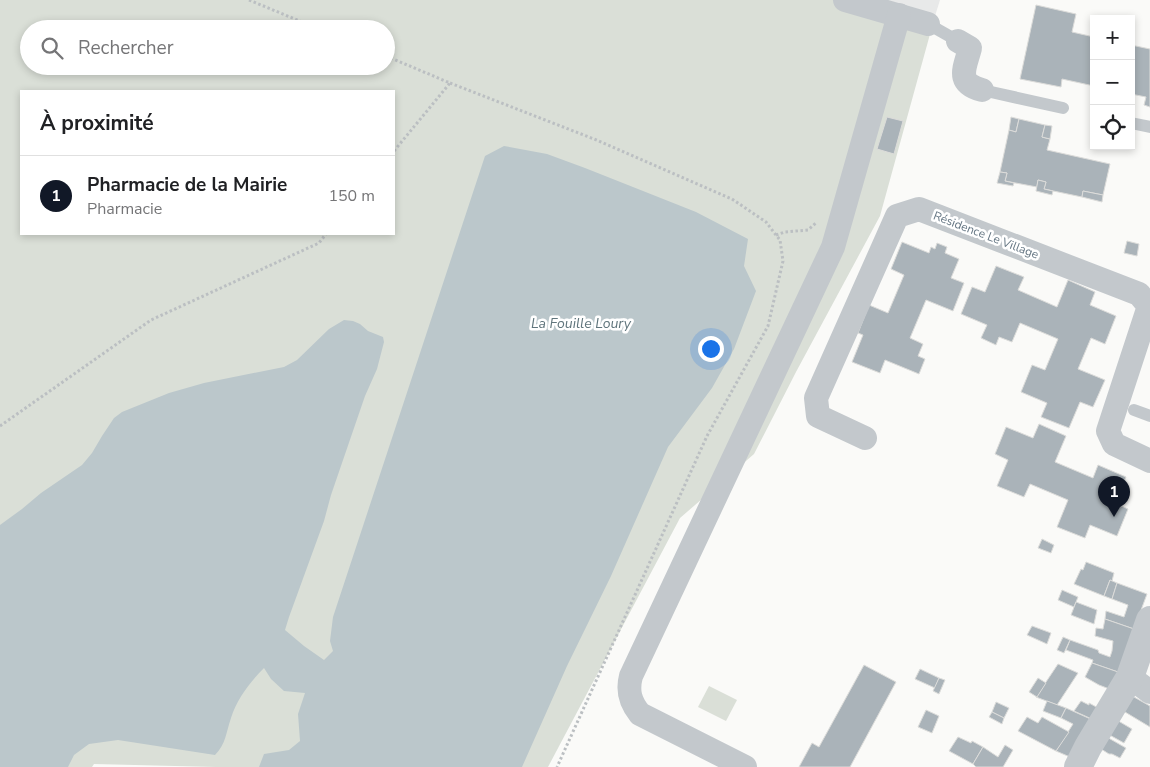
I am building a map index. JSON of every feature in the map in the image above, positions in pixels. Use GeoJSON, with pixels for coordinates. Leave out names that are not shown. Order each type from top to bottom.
{"type":"FeatureCollection","features":[{"type":"Feature","properties":{"kind":"street"},"geometry":{"type":"LineString","coordinates":[[845,0],[928,24]]}},
{"type":"Feature","properties":{"kind":"street"},"geometry":{"type":"LineString","coordinates":[[745,767],[640,714],[632,704],[630,697],[631,676],[833,247],[899,16]]}},
{"type":"Feature","properties":{"kind":"street"},"geometry":{"type":"LineString","coordinates":[[958,41],[970,48],[964,76],[965,81],[974,88],[982,90]]}},
{"type":"Feature","properties":{"kind":"street","name":"Résidence Le Village"},"geometry":{"type":"LineString","coordinates":[[865,438],[818,416],[816,398],[897,216],[919,209],[1139,294],[1149,306],[1108,431],[1114,444],[1150,461]]}},
{"type":"Feature","properties":{"kind":"street"},"geometry":{"type":"LineString","coordinates":[[1078,767],[1088,747],[1140,685],[1150,620]]}},
{"type":"Feature","properties":{"kind":"lane"},"geometry":{"type":"LineString","coordinates":[[928,24],[958,41]]}},
{"type":"Feature","properties":{"kind":"lane"},"geometry":{"type":"LineString","coordinates":[[982,90],[1063,108]]}},
{"type":"Feature","properties":{"kind":"lane"},"geometry":{"type":"LineString","coordinates":[[1135,124],[1150,127]]}},
{"type":"Feature","properties":{"kind":"lane"},"geometry":{"type":"LineString","coordinates":[[1134,410],[1150,416]]}},
{"type":"Feature","properties":{"kind":"path"},"geometry":{"type":"LineString","coordinates":[[249,0],[297,20]]}},
{"type":"Feature","properties":{"kind":"path"},"geometry":{"type":"LineString","coordinates":[[395,60],[594,139],[732,199],[766,222],[780,240],[784,260],[768,326],[707,436],[556,767]]}},
{"type":"Feature","properties":{"kind":"path"},"geometry":{"type":"LineString","coordinates":[[395,150],[450,82]]}},
{"type":"Feature","properties":{"kind":"path"},"geometry":{"type":"LineString","coordinates":[[776,235],[808,230],[817,223],[827,210],[846,202]]}},
{"type":"Feature","properties":{"kind":"path"},"geometry":{"type":"LineString","coordinates":[[0,426],[151,320],[319,243],[325,235]]}},
{"type":"Feature","properties":{"kind":"shaded area"},"geometry":{"type":"Polygon","coordinates":[[[0,0],[877,0],[935,16],[880,216],[754,454],[680,518],[548,767],[216,767],[94,764],[92,767],[0,767],[0,0]]]}},
{"type":"Feature","properties":{"kind":"shaded area"},"geometry":{"type":"Polygon","coordinates":[[[877,0],[940,0],[935,16],[877,0]]]}},
{"type":"Feature","properties":{"kind":"shaded area"},"geometry":{"type":"Polygon","coordinates":[[[709,686],[737,700],[726,721],[698,707],[709,686]]]}},
{"type":"Feature","properties":{"kind":"water","name":"La Fouille Loury"},"geometry":{"type":"Polygon","coordinates":[[[504,146],[547,154],[585,168],[696,212],[748,239],[744,266],[756,291],[734,349],[712,388],[668,447],[611,576],[567,666],[522,767],[259,767],[264,754],[289,750],[300,741],[298,714],[305,693],[284,691],[271,679],[264,668],[240,698],[224,742],[215,755],[118,740],[89,744],[74,755],[68,767],[0,767],[0,525],[41,493],[82,465],[92,453],[114,418],[122,412],[169,393],[204,383],[284,367],[297,360],[329,329],[344,320],[360,324],[368,331],[383,337],[384,342],[377,369],[365,396],[324,521],[285,630],[324,660],[333,651],[330,641],[333,617],[485,156],[504,146]]]}},
{"type":"Feature","properties":{"kind":"building"},"geometry":{"type":"Polygon","coordinates":[[[1036,5],[1076,14],[1072,32],[1090,36],[1090,85],[1062,79],[1061,87],[1020,79],[1036,5]]]}},
{"type":"Feature","properties":{"kind":"building"},"geometry":{"type":"Polygon","coordinates":[[[1135,46],[1150,49],[1150,107],[1144,105],[1146,97],[1135,95],[1135,46]]]}},
{"type":"Feature","properties":{"kind":"building"},"geometry":{"type":"Polygon","coordinates":[[[887,117],[903,121],[894,154],[877,149],[887,117]]]}},
{"type":"Feature","properties":{"kind":"building"},"geometry":{"type":"Polygon","coordinates":[[[1011,117],[1019,119],[1016,132],[1009,130],[1011,117]]]}},
{"type":"Feature","properties":{"kind":"building"},"geometry":{"type":"Polygon","coordinates":[[[1019,119],[1045,125],[1042,137],[1050,139],[1047,150],[1110,164],[1103,195],[1083,191],[1082,197],[1044,189],[1046,182],[1038,180],[1037,187],[1005,181],[1007,173],[1000,172],[1009,130],[1016,132],[1019,119]]]}},
{"type":"Feature","properties":{"kind":"building"},"geometry":{"type":"Polygon","coordinates":[[[1045,125],[1052,126],[1050,139],[1042,137],[1045,125]]]}},
{"type":"Feature","properties":{"kind":"building"},"geometry":{"type":"Polygon","coordinates":[[[1000,172],[1007,173],[1005,181],[1014,183],[1013,186],[997,183],[1000,172]]]}},
{"type":"Feature","properties":{"kind":"building"},"geometry":{"type":"Polygon","coordinates":[[[1038,180],[1046,182],[1044,189],[1053,191],[1052,195],[1036,191],[1038,180]]]}},
{"type":"Feature","properties":{"kind":"building"},"geometry":{"type":"Polygon","coordinates":[[[1083,191],[1103,195],[1102,202],[1082,197],[1083,191]]]}},
{"type":"Feature","properties":{"kind":"building"},"geometry":{"type":"Polygon","coordinates":[[[1127,241],[1139,244],[1137,256],[1124,253],[1127,241]]]}},
{"type":"Feature","properties":{"kind":"building"},"geometry":{"type":"Polygon","coordinates":[[[902,242],[929,253],[931,247],[935,249],[937,243],[947,247],[945,253],[959,259],[951,278],[964,283],[953,311],[926,300],[910,338],[923,344],[918,356],[925,359],[919,374],[885,360],[880,373],[852,362],[863,335],[858,333],[869,305],[888,313],[904,275],[891,269],[902,242]]]}},
{"type":"Feature","properties":{"kind":"building"},"geometry":{"type":"Polygon","coordinates":[[[996,266],[1024,277],[1018,290],[1057,307],[1068,280],[1095,292],[1090,305],[1116,316],[1105,344],[1091,338],[1078,369],[1105,380],[1093,407],[1080,402],[1069,428],[1041,417],[1047,403],[1021,392],[1032,365],[1045,370],[1058,339],[1020,323],[1012,342],[999,337],[996,345],[981,338],[987,325],[961,314],[972,287],[985,292],[996,266]]]}},
{"type":"Feature","properties":{"kind":"building"},"geometry":{"type":"Polygon","coordinates":[[[1039,424],[1066,436],[1055,462],[1093,478],[1098,465],[1126,477],[1115,503],[1128,509],[1117,536],[1090,525],[1085,538],[1057,527],[1068,500],[1030,484],[1024,497],[997,486],[1008,460],[995,454],[1006,427],[1033,438],[1039,424]]]}},
{"type":"Feature","properties":{"kind":"building"},"geometry":{"type":"Polygon","coordinates":[[[1042,539],[1054,545],[1051,553],[1038,548],[1042,539]]]}},
{"type":"Feature","properties":{"kind":"building"},"geometry":{"type":"Polygon","coordinates":[[[1086,562],[1114,573],[1104,596],[1074,584],[1086,562]]]}},
{"type":"Feature","properties":{"kind":"building"},"geometry":{"type":"Polygon","coordinates":[[[1110,580],[1117,583],[1112,599],[1104,596],[1110,580]]]}},
{"type":"Feature","properties":{"kind":"building"},"geometry":{"type":"Polygon","coordinates":[[[1117,583],[1147,594],[1134,629],[1105,619],[1106,611],[1124,617],[1128,605],[1112,599],[1117,583]]]}},
{"type":"Feature","properties":{"kind":"building"},"geometry":{"type":"Polygon","coordinates":[[[1062,590],[1078,597],[1074,607],[1058,600],[1062,590]]]}},
{"type":"Feature","properties":{"kind":"building"},"geometry":{"type":"Polygon","coordinates":[[[1076,602],[1097,610],[1094,624],[1071,615],[1076,602]]]}},
{"type":"Feature","properties":{"kind":"building"},"geometry":{"type":"Polygon","coordinates":[[[1105,619],[1134,629],[1121,673],[1092,663],[1093,660],[1066,650],[1070,640],[1098,650],[1099,653],[1110,657],[1113,641],[1095,636],[1096,628],[1103,629],[1105,619]]]}},
{"type":"Feature","properties":{"kind":"building"},"geometry":{"type":"Polygon","coordinates":[[[1032,626],[1051,633],[1047,644],[1027,635],[1032,626]]]}},
{"type":"Feature","properties":{"kind":"building"},"geometry":{"type":"Polygon","coordinates":[[[1063,637],[1070,640],[1064,653],[1057,650],[1063,637]]]}},
{"type":"Feature","properties":{"kind":"building"},"geometry":{"type":"Polygon","coordinates":[[[1092,663],[1121,673],[1112,690],[1085,677],[1092,663]]]}},
{"type":"Feature","properties":{"kind":"building"},"geometry":{"type":"Polygon","coordinates":[[[1058,664],[1078,673],[1057,705],[1036,697],[1058,664]]]}},
{"type":"Feature","properties":{"kind":"building"},"geometry":{"type":"Polygon","coordinates":[[[864,665],[896,682],[850,767],[799,767],[812,743],[819,747],[864,665]]]}},
{"type":"Feature","properties":{"kind":"building"},"geometry":{"type":"Polygon","coordinates":[[[920,669],[939,678],[935,688],[915,679],[920,669]]]}},
{"type":"Feature","properties":{"kind":"building"},"geometry":{"type":"Polygon","coordinates":[[[939,678],[945,680],[939,694],[933,691],[939,678]]]}},
{"type":"Feature","properties":{"kind":"building"},"geometry":{"type":"Polygon","coordinates":[[[1038,678],[1046,683],[1037,697],[1029,692],[1038,678]]]}},
{"type":"Feature","properties":{"kind":"building"},"geometry":{"type":"Polygon","coordinates":[[[1134,697],[1150,706],[1150,727],[1120,709],[1134,697]]]}},
{"type":"Feature","properties":{"kind":"building"},"geometry":{"type":"Polygon","coordinates":[[[1047,701],[1066,708],[1061,718],[1043,711],[1047,701]]]}},
{"type":"Feature","properties":{"kind":"building"},"geometry":{"type":"Polygon","coordinates":[[[1081,701],[1100,709],[1094,720],[1074,711],[1081,701]]]}},
{"type":"Feature","properties":{"kind":"building"},"geometry":{"type":"Polygon","coordinates":[[[996,702],[1009,708],[1004,718],[992,712],[996,702]]]}},
{"type":"Feature","properties":{"kind":"building"},"geometry":{"type":"Polygon","coordinates":[[[1066,708],[1095,721],[1070,757],[1056,751],[1073,724],[1061,718],[1066,708]]]}},
{"type":"Feature","properties":{"kind":"building"},"geometry":{"type":"Polygon","coordinates":[[[926,710],[939,716],[932,733],[918,727],[926,710]]]}},
{"type":"Feature","properties":{"kind":"building"},"geometry":{"type":"Polygon","coordinates":[[[992,712],[1004,718],[1002,724],[989,717],[992,712]]]}},
{"type":"Feature","properties":{"kind":"building"},"geometry":{"type":"Polygon","coordinates":[[[1027,717],[1038,723],[1042,717],[1069,732],[1056,751],[1018,731],[1027,717]]]}},
{"type":"Feature","properties":{"kind":"building"},"geometry":{"type":"Polygon","coordinates":[[[1115,719],[1132,729],[1124,743],[1106,733],[1115,719]]]}},
{"type":"Feature","properties":{"kind":"building"},"geometry":{"type":"Polygon","coordinates":[[[1105,736],[1126,748],[1120,758],[1098,747],[1105,736]]]}},
{"type":"Feature","properties":{"kind":"building"},"geometry":{"type":"Polygon","coordinates":[[[958,737],[983,747],[973,764],[949,751],[958,737]]]}},
{"type":"Feature","properties":{"kind":"building"},"geometry":{"type":"Polygon","coordinates":[[[1005,745],[1013,750],[1003,767],[976,767],[973,764],[983,747],[998,757],[1005,745]]]}},
{"type":"Feature","properties":{"kind":"place","name":"Pharmacie de la Mairie"},"geometry":{"type":"Point","coordinates":[1114,517]}}]}
